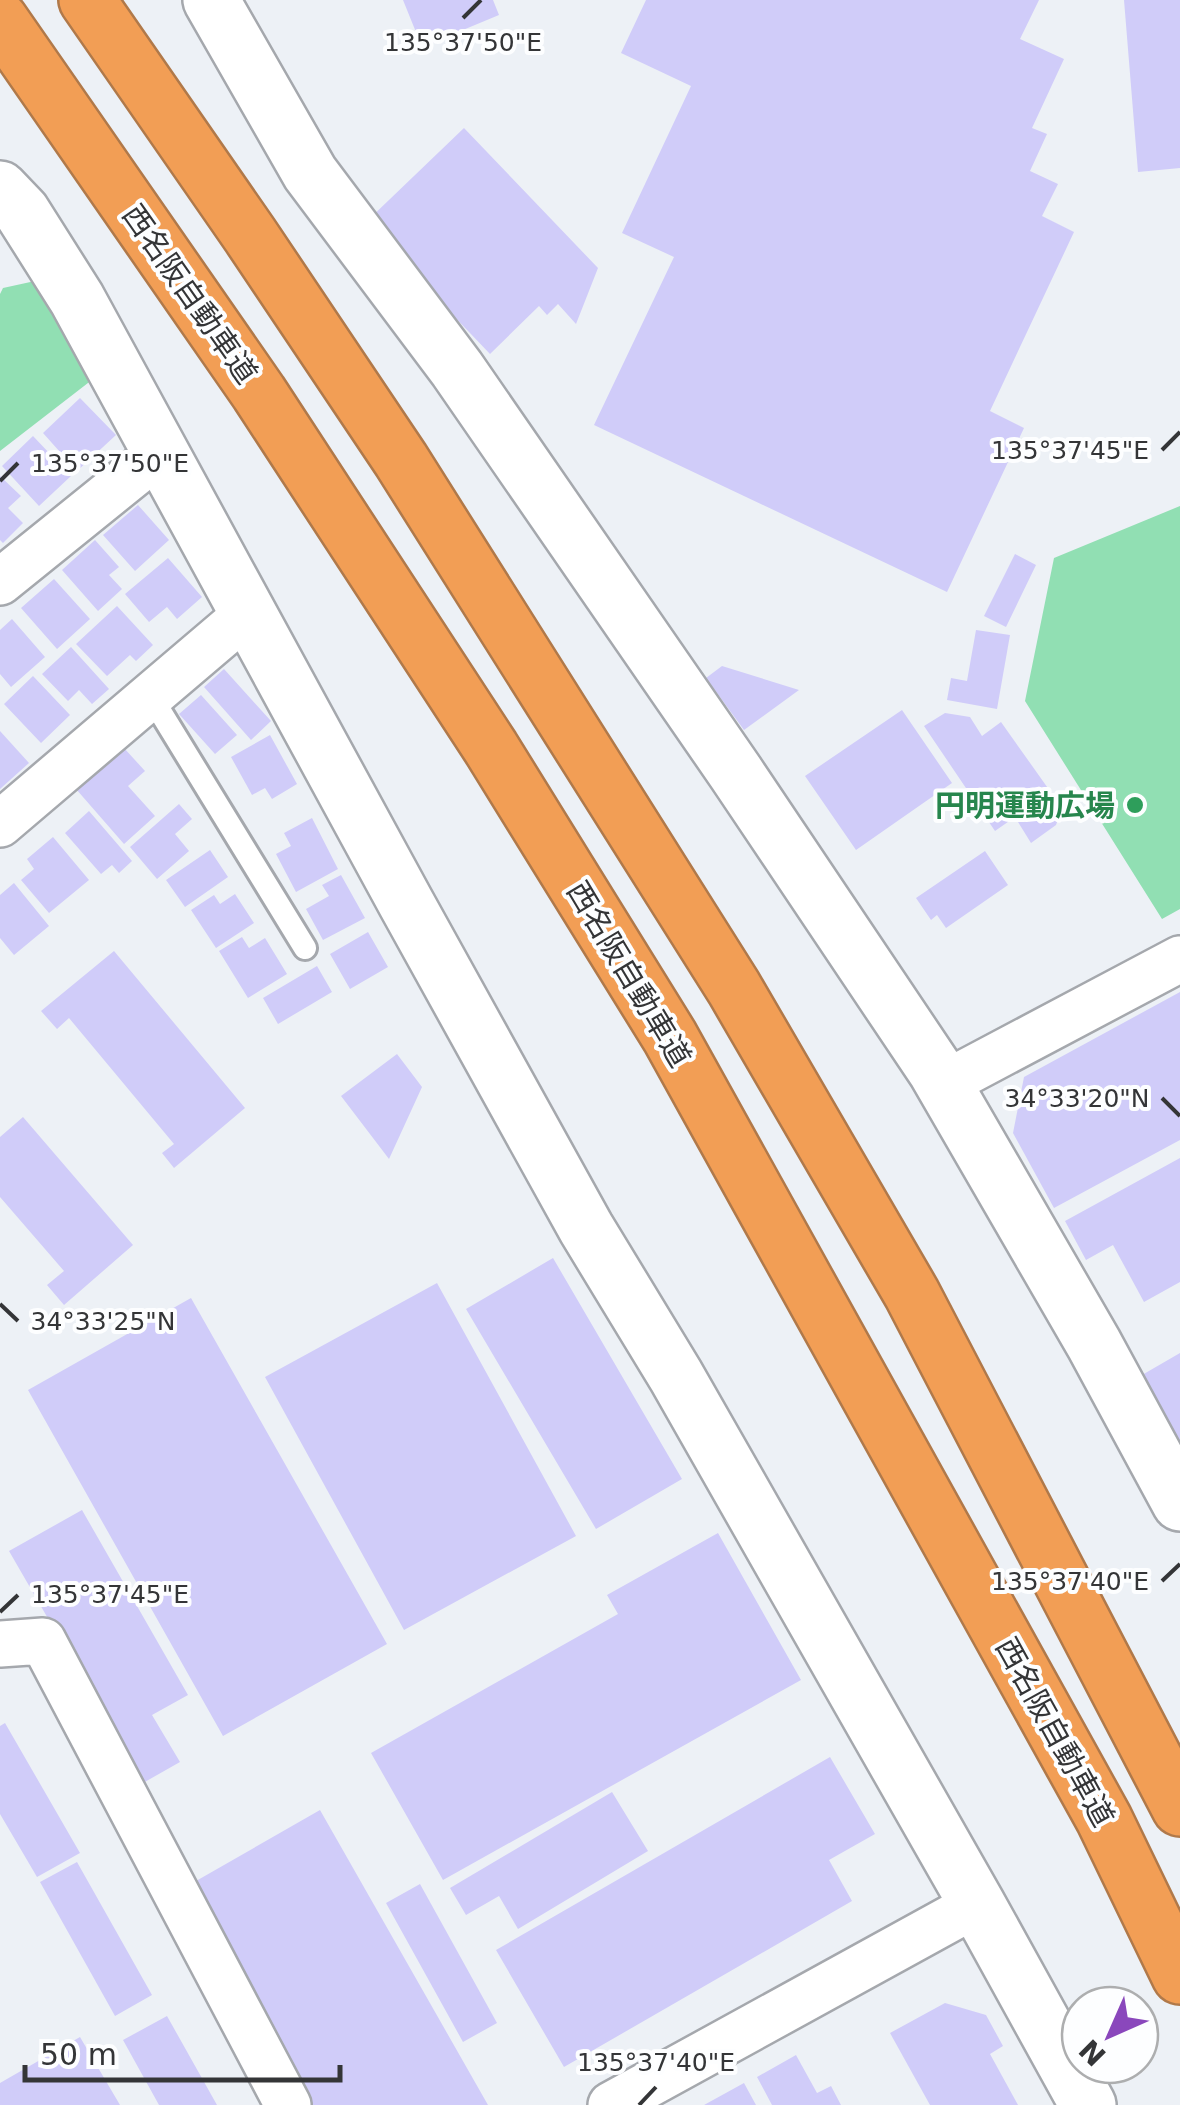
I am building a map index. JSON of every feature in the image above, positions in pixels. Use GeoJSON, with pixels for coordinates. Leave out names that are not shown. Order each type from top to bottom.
{"type":"FeatureCollection","features":[{"type":"Feature","properties":{"kind":"highway"},"geometry":{"type":"LineString","coordinates":[[87,0],[401,460],[734,988],[912,1294],[1180,1808]]}},
{"type":"Feature","properties":{"kind":"highway","name":"西名阪自動車道"},"geometry":{"type":"LineString","coordinates":[[0,20],[269,409],[491,748],[670,1038],[1104,1819],[1180,1976]]}},
{"type":"Feature","properties":{"kind":"street"},"geometry":{"type":"LineString","coordinates":[[210,0],[310,173],[479,402],[725,756],[944,1084],[1180,1502]]}},
{"type":"Feature","properties":{"kind":"street"},"geometry":{"type":"LineString","coordinates":[[7,215],[77,299],[586,1228],[676,1376],[1088,2105]]}},
{"type":"Feature","properties":{"kind":"street"},"geometry":{"type":"LineString","coordinates":[[0,582],[161,452]]}},
{"type":"Feature","properties":{"kind":"street"},"geometry":{"type":"LineString","coordinates":[[0,824],[248,613]]}},
{"type":"Feature","properties":{"kind":"street"},"geometry":{"type":"LineString","coordinates":[[944,1084],[1180,959]]}},
{"type":"Feature","properties":{"kind":"street"},"geometry":{"type":"LineString","coordinates":[[0,1644],[42,1641],[288,2105]]}},
{"type":"Feature","properties":{"kind":"street"},"geometry":{"type":"LineString","coordinates":[[611,2105],[977,1904]]}},
{"type":"Feature","properties":{"kind":"lane"},"geometry":{"type":"LineString","coordinates":[[150,695],[305,948]]}},
{"type":"Feature","properties":{"kind":"green space"},"geometry":{"type":"Polygon","coordinates":[[[35,281],[97,376],[0,451],[0,294],[3,288],[35,281]]]}},
{"type":"Feature","properties":{"kind":"green space","name":"円明運動広場"},"geometry":{"type":"Polygon","coordinates":[[[1180,506],[1180,909],[1162,919],[1025,701],[1054,558],[1180,506]]]}},
{"type":"Feature","properties":{"kind":"building"},"geometry":{"type":"Polygon","coordinates":[[[403,0],[493,0],[499,15],[422,47],[403,0]]]}},
{"type":"Feature","properties":{"kind":"building"},"geometry":{"type":"Polygon","coordinates":[[[646,0],[1039,0],[1020,39],[1064,59],[1032,128],[1047,134],[1030,171],[1058,184],[1042,216],[1074,232],[990,411],[1024,428],[947,592],[594,425],[674,257],[622,233],[691,86],[621,53],[646,0]]]}},
{"type":"Feature","properties":{"kind":"building"},"geometry":{"type":"Polygon","coordinates":[[[1124,0],[1180,0],[1180,168],[1138,172],[1124,0]]]}},
{"type":"Feature","properties":{"kind":"building"},"geometry":{"type":"Polygon","coordinates":[[[464,128],[598,268],[576,324],[558,304],[547,315],[539,306],[490,354],[365,223],[464,128]]]}},
{"type":"Feature","properties":{"kind":"building"},"geometry":{"type":"Polygon","coordinates":[[[80,398],[116,435],[77,471],[43,433],[80,398]]]}},
{"type":"Feature","properties":{"kind":"building"},"geometry":{"type":"Polygon","coordinates":[[[33,436],[71,476],[39,506],[2,466],[33,436]]]}},
{"type":"Feature","properties":{"kind":"building"},"geometry":{"type":"Polygon","coordinates":[[[0,476],[21,496],[8,508],[23,523],[3,543],[0,540],[0,476]]]}},
{"type":"Feature","properties":{"kind":"building"},"geometry":{"type":"Polygon","coordinates":[[[138,505],[169,540],[135,571],[103,535],[138,505]]]}},
{"type":"Feature","properties":{"kind":"building"},"geometry":{"type":"Polygon","coordinates":[[[95,540],[119,567],[109,575],[122,589],[98,611],[62,570],[95,540]]]}},
{"type":"Feature","properties":{"kind":"building"},"geometry":{"type":"Polygon","coordinates":[[[1015,554],[1036,565],[1006,627],[984,616],[1015,554]]]}},
{"type":"Feature","properties":{"kind":"building"},"geometry":{"type":"Polygon","coordinates":[[[168,558],[202,597],[177,619],[167,607],[149,622],[125,594],[168,558]]]}},
{"type":"Feature","properties":{"kind":"building"},"geometry":{"type":"Polygon","coordinates":[[[54,579],[90,619],[57,649],[21,608],[54,579]]]}},
{"type":"Feature","properties":{"kind":"building"},"geometry":{"type":"Polygon","coordinates":[[[117,606],[153,645],[136,661],[130,655],[107,676],[76,644],[117,606]]]}},
{"type":"Feature","properties":{"kind":"building"},"geometry":{"type":"Polygon","coordinates":[[[12,619],[45,657],[11,687],[0,674],[0,630],[12,619]]]}},
{"type":"Feature","properties":{"kind":"building"},"geometry":{"type":"Polygon","coordinates":[[[976,630],[1010,635],[997,709],[947,700],[951,678],[967,681],[976,630]]]}},
{"type":"Feature","properties":{"kind":"building"},"geometry":{"type":"Polygon","coordinates":[[[71,647],[109,689],[92,704],[79,690],[68,701],[42,674],[71,647]]]}},
{"type":"Feature","properties":{"kind":"building"},"geometry":{"type":"Polygon","coordinates":[[[722,666],[799,690],[744,730],[706,678],[722,666]]]}},
{"type":"Feature","properties":{"kind":"building"},"geometry":{"type":"Polygon","coordinates":[[[224,669],[271,721],[251,740],[204,687],[224,669]]]}},
{"type":"Feature","properties":{"kind":"building"},"geometry":{"type":"Polygon","coordinates":[[[33,676],[70,715],[41,743],[4,704],[33,676]]]}},
{"type":"Feature","properties":{"kind":"building"},"geometry":{"type":"Polygon","coordinates":[[[201,695],[237,735],[215,754],[179,714],[201,695]]]}},
{"type":"Feature","properties":{"kind":"building"},"geometry":{"type":"Polygon","coordinates":[[[902,710],[952,783],[856,850],[805,776],[902,710]]]}},
{"type":"Feature","properties":{"kind":"building"},"geometry":{"type":"Polygon","coordinates":[[[945,713],[970,717],[982,736],[1001,722],[1062,808],[1056,825],[1031,843],[1015,817],[995,831],[924,726],[945,713]]]}},
{"type":"Feature","properties":{"kind":"building"},"geometry":{"type":"Polygon","coordinates":[[[0,731],[29,763],[0,789],[0,731]]]}},
{"type":"Feature","properties":{"kind":"building"},"geometry":{"type":"Polygon","coordinates":[[[270,735],[297,784],[272,799],[265,788],[252,795],[231,757],[270,735]]]}},
{"type":"Feature","properties":{"kind":"building"},"geometry":{"type":"Polygon","coordinates":[[[124,748],[145,771],[128,786],[155,816],[124,844],[76,789],[124,748]]]}},
{"type":"Feature","properties":{"kind":"building"},"geometry":{"type":"Polygon","coordinates":[[[179,804],[192,819],[175,834],[189,851],[157,879],[130,847],[179,804]]]}},
{"type":"Feature","properties":{"kind":"building"},"geometry":{"type":"Polygon","coordinates":[[[89,811],[132,861],[119,873],[112,865],[101,874],[65,833],[89,811]]]}},
{"type":"Feature","properties":{"kind":"building"},"geometry":{"type":"Polygon","coordinates":[[[312,818],[338,869],[296,892],[276,854],[291,846],[284,833],[312,818]]]}},
{"type":"Feature","properties":{"kind":"building"},"geometry":{"type":"Polygon","coordinates":[[[53,837],[89,880],[49,913],[21,880],[34,869],[27,859],[53,837]]]}},
{"type":"Feature","properties":{"kind":"building"},"geometry":{"type":"Polygon","coordinates":[[[210,850],[228,877],[185,907],[166,880],[210,850]]]}},
{"type":"Feature","properties":{"kind":"building"},"geometry":{"type":"Polygon","coordinates":[[[985,851],[1008,885],[946,928],[937,915],[931,920],[916,898],[985,851]]]}},
{"type":"Feature","properties":{"kind":"building"},"geometry":{"type":"Polygon","coordinates":[[[341,875],[365,918],[323,940],[306,909],[329,896],[322,885],[341,875]]]}},
{"type":"Feature","properties":{"kind":"building"},"geometry":{"type":"Polygon","coordinates":[[[14,883],[49,926],[14,955],[0,938],[0,895],[14,883]]]}},
{"type":"Feature","properties":{"kind":"building"},"geometry":{"type":"Polygon","coordinates":[[[235,894],[254,923],[216,948],[191,910],[214,895],[220,904],[235,894]]]}},
{"type":"Feature","properties":{"kind":"building"},"geometry":{"type":"Polygon","coordinates":[[[368,932],[388,967],[350,989],[330,954],[368,932]]]}},
{"type":"Feature","properties":{"kind":"building"},"geometry":{"type":"Polygon","coordinates":[[[242,937],[249,948],[265,938],[287,974],[248,998],[219,951],[242,937]]]}},
{"type":"Feature","properties":{"kind":"building"},"geometry":{"type":"Polygon","coordinates":[[[114,951],[245,1108],[174,1168],[162,1153],[174,1144],[69,1018],[57,1029],[41,1011],[114,951]]]}},
{"type":"Feature","properties":{"kind":"building"},"geometry":{"type":"Polygon","coordinates":[[[317,966],[332,992],[278,1024],[263,998],[317,966]]]}},
{"type":"Feature","properties":{"kind":"building"},"geometry":{"type":"Polygon","coordinates":[[[1180,992],[1180,1140],[1054,1208],[1013,1133],[1024,1077],[1180,992]]]}},
{"type":"Feature","properties":{"kind":"building"},"geometry":{"type":"Polygon","coordinates":[[[397,1054],[422,1087],[389,1159],[341,1096],[397,1054]]]}},
{"type":"Feature","properties":{"kind":"building"},"geometry":{"type":"Polygon","coordinates":[[[23,1117],[133,1245],[64,1305],[47,1285],[64,1271],[0,1197],[0,1137],[23,1117]]]}},
{"type":"Feature","properties":{"kind":"building"},"geometry":{"type":"Polygon","coordinates":[[[1180,1158],[1180,1282],[1144,1302],[1113,1245],[1086,1260],[1065,1221],[1180,1158]]]}},
{"type":"Feature","properties":{"kind":"building"},"geometry":{"type":"Polygon","coordinates":[[[553,1258],[682,1479],[596,1529],[466,1309],[553,1258]]]}},
{"type":"Feature","properties":{"kind":"building"},"geometry":{"type":"Polygon","coordinates":[[[437,1283],[576,1536],[404,1630],[265,1377],[437,1283]]]}},
{"type":"Feature","properties":{"kind":"building"},"geometry":{"type":"Polygon","coordinates":[[[191,1298],[387,1644],[223,1736],[28,1390],[191,1298]]]}},
{"type":"Feature","properties":{"kind":"building"},"geometry":{"type":"Polygon","coordinates":[[[1180,1353],[1180,1441],[1142,1375],[1180,1353]]]}},
{"type":"Feature","properties":{"kind":"building"},"geometry":{"type":"Polygon","coordinates":[[[82,1510],[188,1695],[152,1715],[180,1762],[143,1783],[9,1551],[82,1510]]]}},
{"type":"Feature","properties":{"kind":"building"},"geometry":{"type":"Polygon","coordinates":[[[718,1533],[801,1680],[443,1880],[371,1753],[618,1614],[607,1595],[718,1533]]]}},
{"type":"Feature","properties":{"kind":"building"},"geometry":{"type":"Polygon","coordinates":[[[5,1723],[80,1853],[37,1877],[0,1814],[0,1726],[5,1723]]]}},
{"type":"Feature","properties":{"kind":"building"},"geometry":{"type":"Polygon","coordinates":[[[830,1757],[875,1834],[829,1860],[852,1901],[564,2067],[496,1950],[830,1757]]]}},
{"type":"Feature","properties":{"kind":"building"},"geometry":{"type":"Polygon","coordinates":[[[612,1792],[648,1851],[518,1929],[499,1896],[466,1915],[450,1888],[612,1792]]]}},
{"type":"Feature","properties":{"kind":"building"},"geometry":{"type":"Polygon","coordinates":[[[320,1810],[488,2105],[305,2105],[182,1889],[320,1810]]]}},
{"type":"Feature","properties":{"kind":"building"},"geometry":{"type":"Polygon","coordinates":[[[77,1862],[152,1995],[115,2016],[40,1882],[77,1862]]]}},
{"type":"Feature","properties":{"kind":"building"},"geometry":{"type":"Polygon","coordinates":[[[420,1884],[497,2023],[463,2042],[386,1903],[420,1884]]]}},
{"type":"Feature","properties":{"kind":"building"},"geometry":{"type":"Polygon","coordinates":[[[945,2003],[986,2015],[1003,2046],[990,2054],[1018,2105],[930,2105],[890,2033],[945,2003]]]}},
{"type":"Feature","properties":{"kind":"building"},"geometry":{"type":"Polygon","coordinates":[[[167,2016],[217,2105],[159,2105],[123,2040],[167,2016]]]}},
{"type":"Feature","properties":{"kind":"building"},"geometry":{"type":"Polygon","coordinates":[[[80,2037],[120,2105],[0,2105],[0,2083],[80,2037]]]}},
{"type":"Feature","properties":{"kind":"building"},"geometry":{"type":"Polygon","coordinates":[[[796,2055],[817,2093],[831,2086],[841,2105],[772,2105],[757,2077],[796,2055]]]}},
{"type":"Feature","properties":{"kind":"building"},"geometry":{"type":"Polygon","coordinates":[[[744,2083],[756,2105],[704,2105],[744,2083]]]}},
{"type":"Feature","properties":{"kind":"place","name":"円明運動広場"},"geometry":{"type":"Point","coordinates":[1135,805]}}]}
